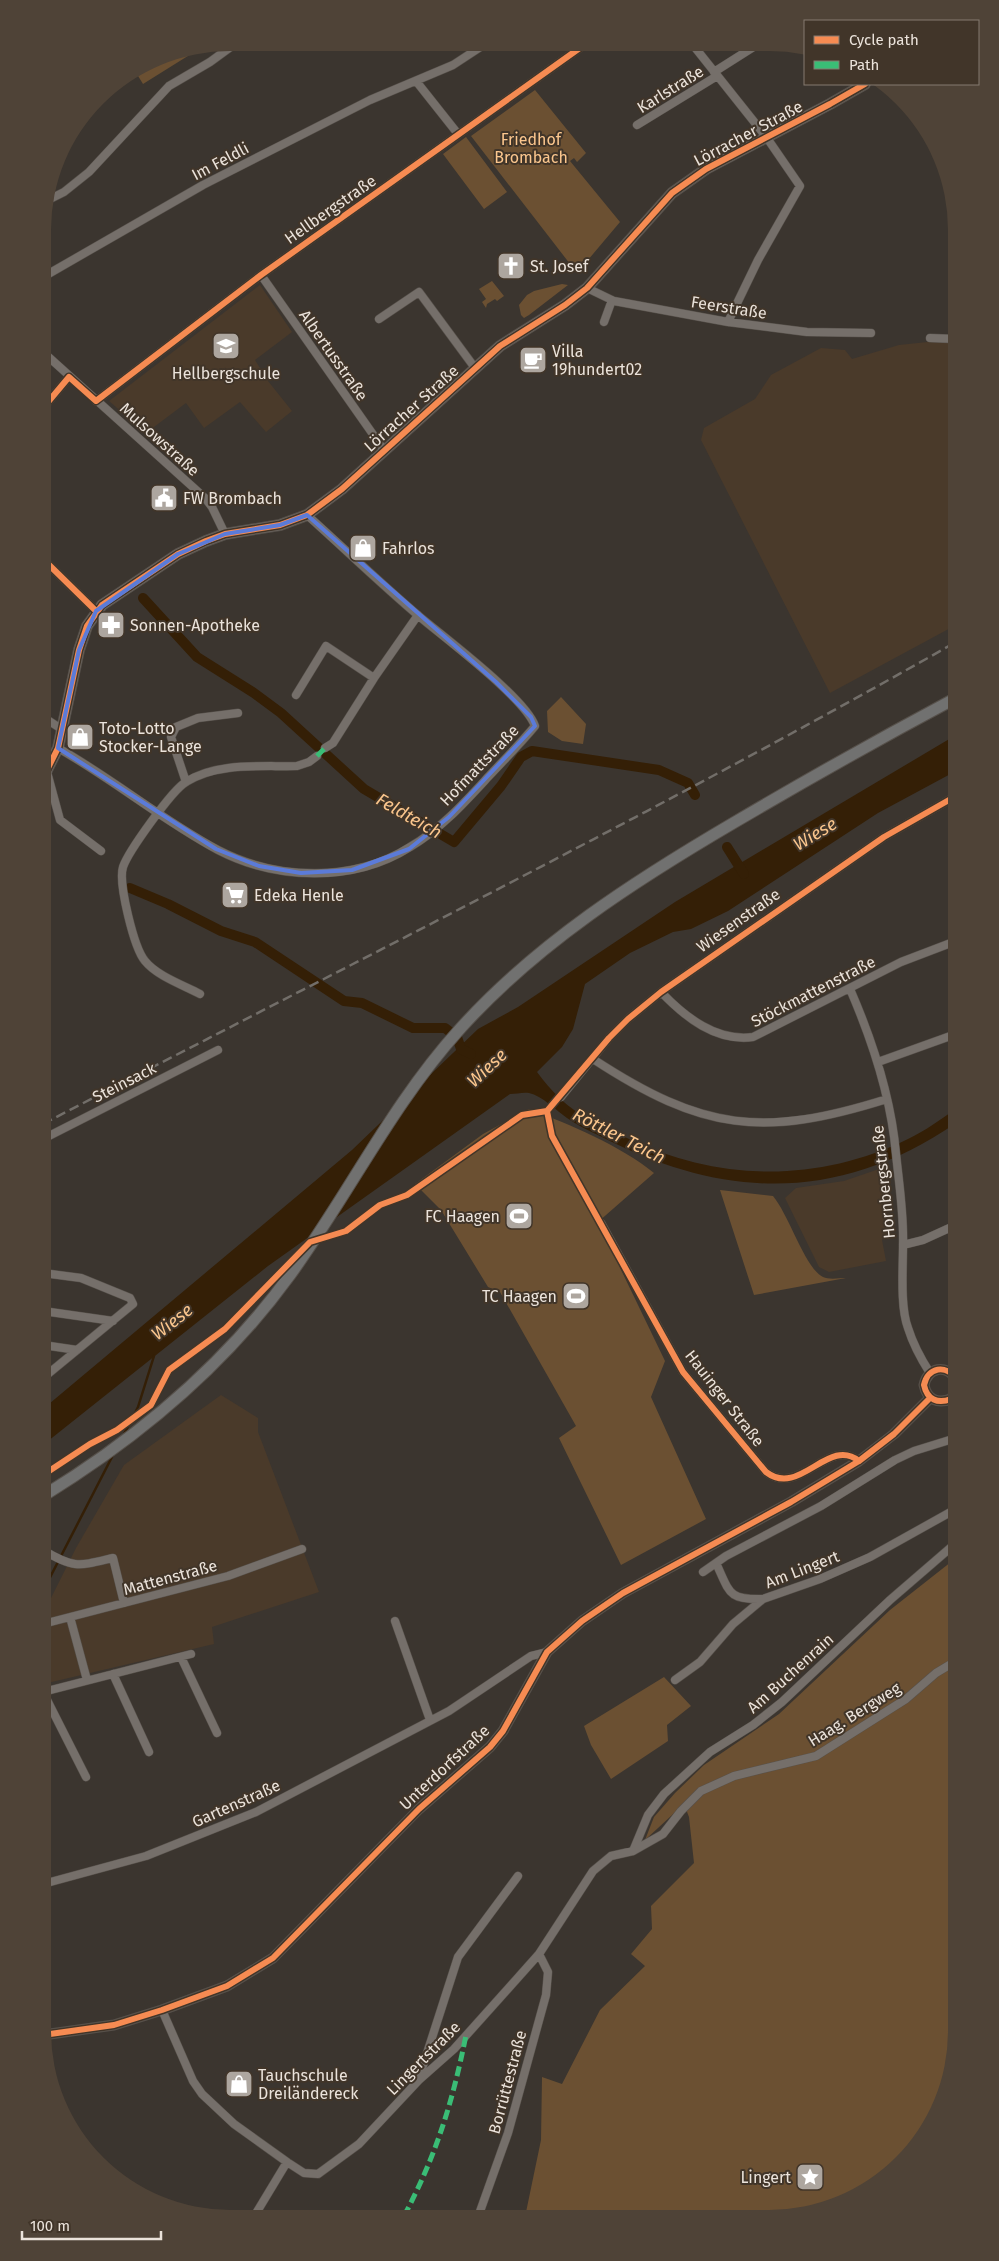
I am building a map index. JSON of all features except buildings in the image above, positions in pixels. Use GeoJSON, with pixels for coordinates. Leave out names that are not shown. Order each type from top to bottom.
{"type":"FeatureCollection","features":[{"type":"Feature","properties":{"kind":"main road","name":"Lörracher Straße"},"geometry":{"type":"LineString","coordinates":[[51,763],[58,748],[63,730],[79,650],[87,626],[96,611],[110,599],[178,554],[206,541],[225,534],[280,525],[307,515],[342,489],[500,346],[587,288],[672,193],[706,169],[863,85]]}},
{"type":"Feature","properties":{"kind":"main road"},"geometry":{"type":"LineString","coordinates":[[51,1491],[163,1412],[223,1356],[270,1301],[311,1244],[385,1125],[420,1076],[460,1028],[510,980],[557,940],[624,891],[685,851],[798,785],[948,702]]}},
{"type":"Feature","properties":{"kind":"street","name":"Im Feldli"},"geometry":{"type":"LineString","coordinates":[[51,271],[245,162],[370,100],[461,61],[475,51]]}},
{"type":"Feature","properties":{"kind":"street","name":"Hellbergstraße"},"geometry":{"type":"LineString","coordinates":[[96,400],[261,275],[576,51]]}},
{"type":"Feature","properties":{"kind":"street","name":"Karlstraße"},"geometry":{"type":"LineString","coordinates":[[698,51],[767,138]]}},
{"type":"Feature","properties":{"kind":"street"},"geometry":{"type":"LineString","coordinates":[[716,74],[748,51]]}},
{"type":"Feature","properties":{"kind":"street"},"geometry":{"type":"LineString","coordinates":[[55,197],[64,192],[89,172],[169,86],[224,52]]}},
{"type":"Feature","properties":{"kind":"street","name":"Karlstraße"},"geometry":{"type":"LineString","coordinates":[[637,125],[716,74]]}},
{"type":"Feature","properties":{"kind":"street"},"geometry":{"type":"LineString","coordinates":[[416,81],[458,134]]}},
{"type":"Feature","properties":{"kind":"street","name":"Lörracher Straße"},"geometry":{"type":"LineString","coordinates":[[728,322],[758,260],[800,186],[767,138]]}},
{"type":"Feature","properties":{"kind":"street","name":"Albertusstraße"},"geometry":{"type":"LineString","coordinates":[[261,275],[384,450]]}},
{"type":"Feature","properties":{"kind":"street","name":"Feerstraße"},"geometry":{"type":"LineString","coordinates":[[587,288],[612,300],[728,322],[807,332],[871,333]]}},
{"type":"Feature","properties":{"kind":"street"},"geometry":{"type":"LineString","coordinates":[[379,319],[419,292],[475,368]]}},
{"type":"Feature","properties":{"kind":"street"},"geometry":{"type":"LineString","coordinates":[[604,322],[612,300]]}},
{"type":"Feature","properties":{"kind":"street"},"geometry":{"type":"LineString","coordinates":[[930,338],[948,339]]}},
{"type":"Feature","properties":{"kind":"street","name":"Mulsowstraße"},"geometry":{"type":"LineString","coordinates":[[51,359],[205,498],[212,506],[225,534]]}},
{"type":"Feature","properties":{"kind":"street"},"geometry":{"type":"LineString","coordinates":[[51,398],[69,376]]}},
{"type":"Feature","properties":{"kind":"street","name":"Hofmattstraße"},"geometry":{"type":"LineString","coordinates":[[58,748],[158,812],[235,858],[259,866],[293,872],[326,873],[352,870],[409,849],[441,825],[519,746],[535,726],[531,717],[496,682],[307,515]]}},
{"type":"Feature","properties":{"kind":"street"},"geometry":{"type":"LineString","coordinates":[[51,567],[96,611]]}},
{"type":"Feature","properties":{"kind":"street"},"geometry":{"type":"LineString","coordinates":[[325,748],[333,743],[374,678],[418,615]]}},
{"type":"Feature","properties":{"kind":"street"},"geometry":{"type":"LineString","coordinates":[[296,695],[326,646],[374,678]]}},
{"type":"Feature","properties":{"kind":"street"},"geometry":{"type":"LineString","coordinates":[[186,782],[171,737],[176,727],[198,718],[238,713]]}},
{"type":"Feature","properties":{"kind":"street"},"geometry":{"type":"LineString","coordinates":[[51,722],[63,730]]}},
{"type":"Feature","properties":{"kind":"street"},"geometry":{"type":"LineString","coordinates":[[200,994],[150,967],[143,959],[124,900],[122,885],[123,866],[158,812],[174,792],[186,782],[212,771],[228,768],[297,766],[309,762],[317,756]]}},
{"type":"Feature","properties":{"kind":"street"},"geometry":{"type":"LineString","coordinates":[[51,793],[60,820],[101,851]]}},
{"type":"Feature","properties":{"kind":"street","name":"Wiesenstraße"},"geometry":{"type":"LineString","coordinates":[[561,1097],[628,1019],[661,992],[772,913],[884,837],[948,801]]}},
{"type":"Feature","properties":{"kind":"street","name":"Stöckmattenstraße"},"geometry":{"type":"LineString","coordinates":[[661,992],[682,1014],[696,1023],[731,1036],[746,1038],[760,1035],[910,958],[948,943]]}},
{"type":"Feature","properties":{"kind":"street","name":"Hornbergstraße"},"geometry":{"type":"LineString","coordinates":[[850,989],[878,1062],[887,1099],[897,1164],[907,1326],[930,1373]]}},
{"type":"Feature","properties":{"kind":"street"},"geometry":{"type":"LineString","coordinates":[[878,1062],[948,1037]]}},
{"type":"Feature","properties":{"kind":"street","name":"Steinsack"},"geometry":{"type":"LineString","coordinates":[[51,1135],[218,1050]]}},
{"type":"Feature","properties":{"kind":"street"},"geometry":{"type":"LineString","coordinates":[[593,1060],[623,1079],[678,1106],[704,1116],[743,1122],[768,1124],[810,1120],[887,1099]]}},
{"type":"Feature","properties":{"kind":"street","name":"Hauinger Straße"},"geometry":{"type":"LineString","coordinates":[[601,1223],[683,1372],[766,1472],[774,1478],[794,1477],[840,1454],[851,1455],[859,1461]]}},
{"type":"Feature","properties":{"kind":"street"},"geometry":{"type":"LineString","coordinates":[[903,1245],[923,1240],[948,1229]]}},
{"type":"Feature","properties":{"kind":"street"},"geometry":{"type":"LineString","coordinates":[[51,1274],[81,1278],[130,1298],[133,1304],[51,1371]]}},
{"type":"Feature","properties":{"kind":"street"},"geometry":{"type":"LineString","coordinates":[[51,1312],[113,1321]]}},
{"type":"Feature","properties":{"kind":"street"},"geometry":{"type":"LineString","coordinates":[[51,1346],[77,1350]]}},
{"type":"Feature","properties":{"kind":"street"},"geometry":{"type":"LineString","coordinates":[[948,1370],[937,1369],[930,1373],[924,1385],[930,1398],[944,1402],[948,1399]]}},
{"type":"Feature","properties":{"kind":"street","name":"Unterdorfstraße"},"geometry":{"type":"LineString","coordinates":[[51,2034],[114,2025],[162,2010],[227,1986],[273,1958],[419,1809],[490,1747],[503,1731],[547,1652],[582,1621],[623,1593],[791,1502],[859,1461],[894,1434],[930,1398]]}},
{"type":"Feature","properties":{"kind":"street"},"geometry":{"type":"LineString","coordinates":[[702,1572],[821,1506],[895,1460],[914,1451],[948,1440]]}},
{"type":"Feature","properties":{"kind":"street","name":"Am Lingert"},"geometry":{"type":"LineString","coordinates":[[675,1680],[700,1662],[733,1624],[763,1599],[820,1579],[870,1556],[948,1513]]}},
{"type":"Feature","properties":{"kind":"street","name":"Mattenstraße"},"geometry":{"type":"LineString","coordinates":[[51,1622],[228,1576],[302,1549]]}},
{"type":"Feature","properties":{"kind":"street","name":"Am Buchenrain"},"geometry":{"type":"LineString","coordinates":[[634,1851],[648,1816],[664,1794],[710,1752],[753,1725],[782,1702],[890,1600],[948,1551]]}},
{"type":"Feature","properties":{"kind":"street"},"geometry":{"type":"LineString","coordinates":[[51,1556],[77,1566],[113,1558],[124,1604]]}},
{"type":"Feature","properties":{"kind":"street"},"geometry":{"type":"LineString","coordinates":[[716,1563],[732,1595],[744,1600],[763,1599]]}},
{"type":"Feature","properties":{"kind":"street"},"geometry":{"type":"LineString","coordinates":[[70,1617],[87,1680]]}},
{"type":"Feature","properties":{"kind":"street"},"geometry":{"type":"LineString","coordinates":[[395,1622],[430,1720]]}},
{"type":"Feature","properties":{"kind":"street","name":"Gartenstraße"},"geometry":{"type":"LineString","coordinates":[[51,1882],[146,1856],[256,1812],[469,1698],[531,1656],[547,1652]]}},
{"type":"Feature","properties":{"kind":"street"},"geometry":{"type":"LineString","coordinates":[[51,1690],[191,1654]]}},
{"type":"Feature","properties":{"kind":"street"},"geometry":{"type":"LineString","coordinates":[[181,1657],[217,1732]]}},
{"type":"Feature","properties":{"kind":"street","name":"Haag. Bergweg"},"geometry":{"type":"LineString","coordinates":[[701,1791],[734,1776],[816,1756],[906,1699],[936,1673],[948,1666]]}},
{"type":"Feature","properties":{"kind":"street"},"geometry":{"type":"LineString","coordinates":[[113,1674],[149,1752]]}},
{"type":"Feature","properties":{"kind":"street"},"geometry":{"type":"LineString","coordinates":[[51,1708],[86,1777]]}},
{"type":"Feature","properties":{"kind":"street","name":"Lingertstraße"},"geometry":{"type":"LineString","coordinates":[[162,2010],[193,2081],[202,2094],[234,2124],[287,2162],[304,2173],[318,2174],[358,2144],[418,2080],[454,2049],[539,1954],[592,1871],[611,1856],[634,1851],[663,1834],[681,1810],[701,1791]]}},
{"type":"Feature","properties":{"kind":"street"},"geometry":{"type":"LineString","coordinates":[[418,2080],[458,1956],[518,1876]]}},
{"type":"Feature","properties":{"kind":"street","name":"Borrüttestraße"},"geometry":{"type":"LineString","coordinates":[[480,2210],[508,2132],[546,1995],[548,1972],[539,1954]]}},
{"type":"Feature","properties":{"kind":"street"},"geometry":{"type":"LineString","coordinates":[[258,2210],[287,2162]]}},
{"type":"Feature","properties":{"kind":"highlighted area"},"geometry":{"type":"Polygon","coordinates":[[[307,515],[496,682],[531,717],[535,726],[449,817],[409,849],[352,870],[301,873],[259,866],[216,849],[58,748],[79,650],[96,611],[178,554],[225,534],[280,525],[307,515]]]}},
{"type":"Feature","properties":{"kind":"shaded area","name":"Hellbergschule"},"geometry":{"type":"Polygon","coordinates":[[[260,285],[292,332],[255,360],[268,381],[292,411],[266,432],[240,402],[204,428],[186,403],[146,433],[109,401],[260,285]]]}},
{"type":"Feature","properties":{"kind":"shaded area"},"geometry":{"type":"Polygon","coordinates":[[[948,342],[948,629],[830,693],[701,440],[704,428],[755,399],[771,375],[821,348],[845,350],[852,359],[899,345],[948,342]]]}},
{"type":"Feature","properties":{"kind":"shaded area"},"geometry":{"type":"Polygon","coordinates":[[[879,1169],[886,1185],[888,1229],[882,1240],[886,1261],[829,1272],[819,1267],[785,1198],[796,1188],[844,1181],[879,1169]]]}},
{"type":"Feature","properties":{"kind":"shaded area"},"geometry":{"type":"Polygon","coordinates":[[[221,1395],[258,1418],[258,1432],[319,1592],[212,1627],[214,1644],[51,1682],[51,1598],[76,1548],[124,1465],[221,1395]]]}},
{"type":"Feature","properties":{"kind":"green space"},"geometry":{"type":"Polygon","coordinates":[[[187,56],[143,84],[138,77],[162,65],[187,56]]]}},
{"type":"Feature","properties":{"kind":"green space","name":"Friedhof Brombach"},"geometry":{"type":"Polygon","coordinates":[[[535,90],[586,153],[577,162],[574,158],[570,161],[620,222],[577,273],[471,136],[535,90]]]}},
{"type":"Feature","properties":{"kind":"green space"},"geometry":{"type":"Polygon","coordinates":[[[466,137],[507,192],[484,209],[443,154],[466,137]]]}},
{"type":"Feature","properties":{"kind":"green space"},"geometry":{"type":"Polygon","coordinates":[[[492,281],[504,296],[497,301],[495,299],[487,304],[486,308],[482,302],[486,299],[479,289],[492,281]]]}},
{"type":"Feature","properties":{"kind":"green space"},"geometry":{"type":"Polygon","coordinates":[[[562,284],[568,285],[529,315],[524,318],[521,315],[519,305],[527,295],[534,291],[562,284]]]}},
{"type":"Feature","properties":{"kind":"green space"},"geometry":{"type":"Polygon","coordinates":[[[561,697],[586,724],[583,744],[562,741],[548,732],[547,711],[561,697]]]}},
{"type":"Feature","properties":{"kind":"green space"},"geometry":{"type":"Polygon","coordinates":[[[529,1109],[610,1145],[654,1173],[598,1222],[665,1361],[651,1397],[706,1519],[621,1565],[559,1438],[576,1426],[500,1292],[488,1287],[441,1210],[415,1184],[483,1134],[529,1109]]]}},
{"type":"Feature","properties":{"kind":"green space"},"geometry":{"type":"Polygon","coordinates":[[[720,1190],[773,1196],[816,1272],[825,1278],[846,1278],[754,1295],[720,1190]]]}},
{"type":"Feature","properties":{"kind":"green space"},"geometry":{"type":"Polygon","coordinates":[[[948,1564],[948,2030],[942,2077],[934,2099],[918,2130],[903,2149],[878,2173],[848,2191],[815,2204],[768,2210],[526,2210],[541,2140],[542,2077],[562,2084],[600,2010],[645,1966],[631,1954],[652,1929],[651,1906],[694,1863],[689,1817],[684,1804],[645,1840],[654,1817],[704,1765],[779,1714],[890,1610],[948,1564]]]}},
{"type":"Feature","properties":{"kind":"green space"},"geometry":{"type":"Polygon","coordinates":[[[664,1677],[691,1706],[667,1725],[668,1741],[611,1779],[591,1745],[584,1726],[664,1677]]]}},
{"type":"Feature","properties":{"kind":"water"},"geometry":{"type":"Polygon","coordinates":[[[948,740],[948,775],[878,813],[728,911],[691,929],[673,932],[630,953],[585,984],[573,1029],[562,1047],[537,1072],[567,1105],[599,1125],[662,1152],[697,1163],[732,1169],[768,1172],[804,1170],[839,1164],[874,1153],[908,1139],[948,1115],[948,1128],[912,1149],[868,1168],[825,1179],[781,1184],[736,1181],[691,1172],[646,1157],[579,1125],[534,1095],[527,1093],[510,1094],[268,1266],[51,1439],[51,1402],[352,1150],[478,1029],[518,1007],[675,902],[948,740]]]}},
{"type":"Feature","properties":{"kind":"waterway","name":"Feldteich"},"geometry":{"type":"LineString","coordinates":[[143,598],[197,657],[254,693],[281,713],[364,789],[454,842],[501,786],[521,757],[532,751],[659,770],[688,783],[695,795]]}},
{"type":"Feature","properties":{"kind":"waterway","name":"Feldteich"},"geometry":{"type":"LineString","coordinates":[[727,847],[744,874]]}},
{"type":"Feature","properties":{"kind":"waterway"},"geometry":{"type":"LineString","coordinates":[[130,888],[168,904],[221,931],[255,942],[344,1001],[362,1003],[413,1028],[445,1028],[457,1037],[461,1049],[471,1054]]}},
{"type":"Feature","properties":{"kind":"waterway"},"geometry":{"type":"LineString","coordinates":[[123,1436],[138,1407],[154,1356]]}},
{"type":"Feature","properties":{"kind":"waterway"},"geometry":{"type":"LineString","coordinates":[[51,1575],[113,1455]]}},
{"type":"Feature","properties":{"kind":"railway"},"geometry":{"type":"LineString","coordinates":[[51,1120],[730,767],[948,646]]}},
{"type":"Feature","properties":{"kind":"marked path"},"geometry":{"type":"LineString","coordinates":[[317,756],[325,748]]}},
{"type":"Feature","properties":{"kind":"marked path"},"geometry":{"type":"LineString","coordinates":[[407,2210],[425,2172],[442,2128],[466,2035]]}},
{"type":"Feature","properties":{"kind":"cycle path"},"geometry":{"type":"LineString","coordinates":[[51,398],[69,377],[96,401],[261,275],[576,51]]}},
{"type":"Feature","properties":{"kind":"cycle path"},"geometry":{"type":"LineString","coordinates":[[51,762],[58,748],[79,650],[87,626],[102,605],[178,554],[206,541],[225,534],[280,525],[307,515],[342,489],[500,346],[565,305],[587,288],[672,193],[706,169],[863,85]]}},
{"type":"Feature","properties":{"kind":"cycle path"},"geometry":{"type":"LineString","coordinates":[[51,567],[96,611]]}},
{"type":"Feature","properties":{"kind":"cycle path"},"geometry":{"type":"LineString","coordinates":[[51,1470],[90,1444],[117,1430],[151,1405],[169,1370],[225,1329],[310,1242],[346,1231],[380,1205],[407,1195],[522,1115],[547,1111],[609,1038],[628,1019],[661,992],[884,837],[948,801]]}},
{"type":"Feature","properties":{"kind":"cycle path"},"geometry":{"type":"LineString","coordinates":[[547,1111],[552,1136],[683,1372],[766,1472],[778,1478],[791,1478],[836,1456],[847,1455],[859,1461]]}},
{"type":"Feature","properties":{"kind":"cycle path"},"geometry":{"type":"LineString","coordinates":[[948,1372],[933,1371],[929,1374],[924,1385],[925,1390],[934,1400],[948,1400]]}},
{"type":"Feature","properties":{"kind":"cycle path"},"geometry":{"type":"LineString","coordinates":[[51,2034],[114,2025],[162,2010],[227,1986],[273,1958],[419,1809],[490,1747],[503,1731],[547,1652],[582,1621],[623,1593],[791,1502],[859,1461],[894,1434],[930,1398]]}},
{"type":"Feature","properties":{"kind":"place","name":"St. Josef"},"geometry":{"type":"Point","coordinates":[511,266]}},
{"type":"Feature","properties":{"kind":"place","name":"Hellbergschule"},"geometry":{"type":"Point","coordinates":[226,346]}},
{"type":"Feature","properties":{"kind":"place","name":"Villa 19hundert02"},"geometry":{"type":"Point","coordinates":[533,360]}},
{"type":"Feature","properties":{"kind":"place","name":"FW Brombach"},"geometry":{"type":"Point","coordinates":[164,498]}},
{"type":"Feature","properties":{"kind":"place","name":"Fahrlos"},"geometry":{"type":"Point","coordinates":[363,548]}},
{"type":"Feature","properties":{"kind":"place","name":"Sonnen-Apotheke"},"geometry":{"type":"Point","coordinates":[111,625]}},
{"type":"Feature","properties":{"kind":"place","name":"Toto-Lotto Stocker-Lange"},"geometry":{"type":"Point","coordinates":[80,737]}},
{"type":"Feature","properties":{"kind":"place","name":"Edeka Henle"},"geometry":{"type":"Point","coordinates":[235,895]}},
{"type":"Feature","properties":{"kind":"place","name":"FC Haagen"},"geometry":{"type":"Point","coordinates":[519,1216]}},
{"type":"Feature","properties":{"kind":"place","name":"TC Haagen"},"geometry":{"type":"Point","coordinates":[576,1296]}},
{"type":"Feature","properties":{"kind":"place","name":"Tauchschule Dreiländereck"},"geometry":{"type":"Point","coordinates":[239,2084]}},
{"type":"Feature","properties":{"kind":"place","name":"Lingert"},"geometry":{"type":"Point","coordinates":[810,2177]}},
{"type":"Feature","properties":{"kind":"water label","name":"Wiese"},"geometry":{"type":"Point","coordinates":[815,834]}},
{"type":"Feature","properties":{"kind":"water label","name":"Wiese"},"geometry":{"type":"Point","coordinates":[487,1068]}},
{"type":"Feature","properties":{"kind":"water label","name":"Röttler Teich"},"geometry":{"type":"Point","coordinates":[619,1136]}},
{"type":"Feature","properties":{"kind":"water label","name":"Wiese"},"geometry":{"type":"Point","coordinates":[172,1322]}}]}
